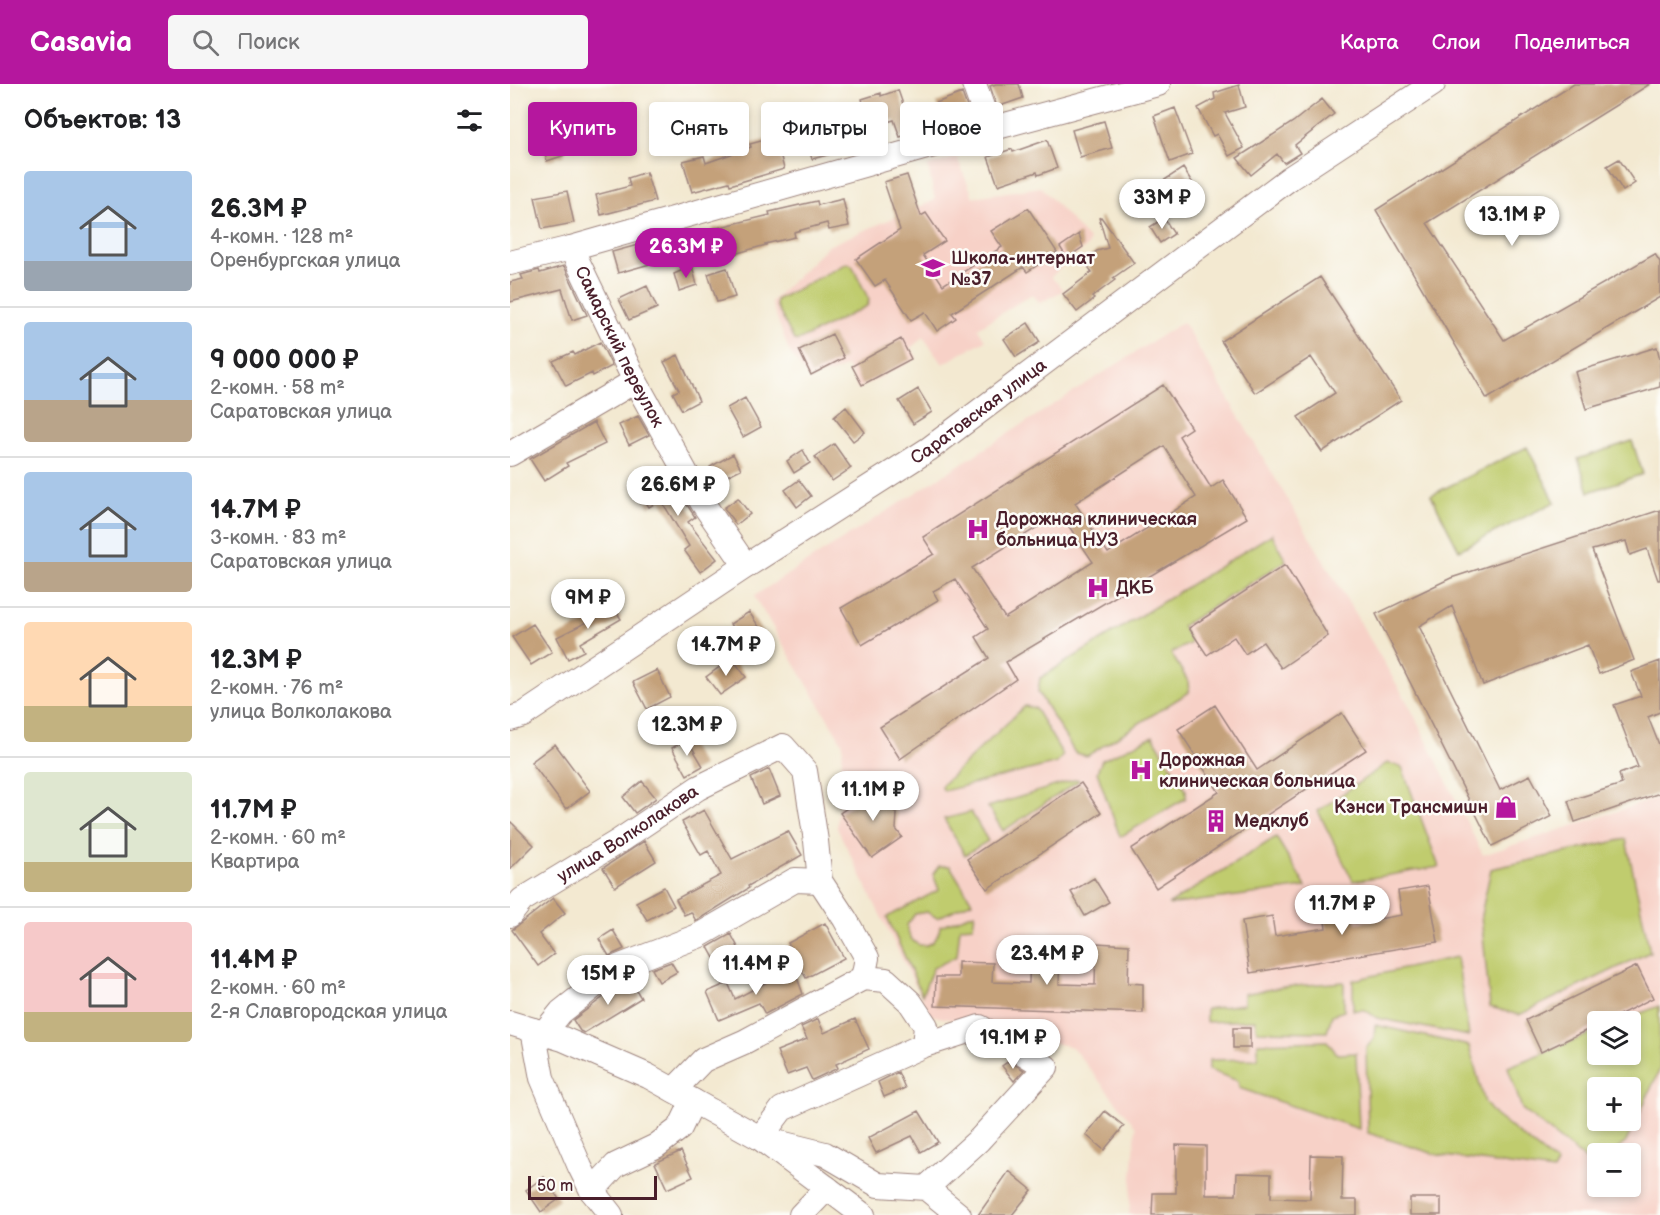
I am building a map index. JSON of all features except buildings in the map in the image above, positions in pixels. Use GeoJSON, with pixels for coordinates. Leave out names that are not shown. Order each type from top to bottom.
{"type":"FeatureCollection","features":[{"type":"Feature","properties":{"kind":"street"},"geometry":{"type":"LineString","coordinates":[[974,84],[980,102]]}},
{"type":"Feature","properties":{"kind":"street"},"geometry":{"type":"LineString","coordinates":[[1003,126],[1158,84]]}},
{"type":"Feature","properties":{"kind":"street","name":"Саратовская улица"},"geometry":{"type":"LineString","coordinates":[[510,719],[532,709],[746,566],[928,449],[1290,178],[1433,84]]}},
{"type":"Feature","properties":{"kind":"street"},"geometry":{"type":"LineString","coordinates":[[510,263],[571,248],[900,155]]}},
{"type":"Feature","properties":{"kind":"street","name":"Самарский переулок"},"geometry":{"type":"LineString","coordinates":[[571,248],[635,381],[702,502],[746,566]]}},
{"type":"Feature","properties":{"kind":"street"},"geometry":{"type":"LineString","coordinates":[[510,454],[635,381]]}},
{"type":"Feature","properties":{"kind":"street","name":"улица Волколакова"},"geometry":{"type":"LineString","coordinates":[[510,915],[522,900],[620,841],[698,788],[783,746],[805,771],[820,881]]}},
{"type":"Feature","properties":{"kind":"street"},"geometry":{"type":"LineString","coordinates":[[529,1029],[561,1012],[618,967],[698,936],[795,880],[820,881],[867,958],[862,978]]}},
{"type":"Feature","properties":{"kind":"street"},"geometry":{"type":"LineString","coordinates":[[592,1191],[616,1165],[656,1146],[680,1128],[683,1096],[703,1060],[744,1042],[862,978],[886,980],[909,1002],[926,1026],[924,1045]]}},
{"type":"Feature","properties":{"kind":"street"},"geometry":{"type":"LineString","coordinates":[[760,1138],[782,1109],[924,1045],[980,1027],[1046,1067],[979,1140],[926,1188]]}},
{"type":"Feature","properties":{"kind":"street"},"geometry":{"type":"LineString","coordinates":[[529,1029],[563,1039],[648,1076],[760,1138],[863,1215]]}},
{"type":"Feature","properties":{"kind":"street"},"geometry":{"type":"LineString","coordinates":[[529,1029],[542,1078],[592,1191],[611,1215]]}},
{"type":"Feature","properties":{"kind":"street"},"geometry":{"type":"LineString","coordinates":[[760,1138],[825,1154],[878,1185],[926,1188],[959,1215]]}},
{"type":"Feature","properties":{"kind":"street"},"geometry":{"type":"LineString","coordinates":[[801,1215],[827,1188]]}},
{"type":"Feature","properties":{"kind":"shaded area","name":"Школа-интернат №37"},"geometry":{"type":"Polygon","coordinates":[[[957,157],[973,197],[1041,187],[1089,240],[1088,246],[1051,277],[1064,290],[1040,303],[1032,294],[978,328],[985,340],[943,364],[923,337],[911,348],[917,358],[858,389],[847,366],[834,372],[808,378],[789,351],[771,302],[828,246],[935,200],[928,166],[957,157]]]}},
{"type":"Feature","properties":{"kind":"shaded area","name":"Дорожная клиническая больница"},"geometry":{"type":"Polygon","coordinates":[[[1183,322],[1410,707],[1483,855],[1660,797],[1660,1215],[1129,1215],[1136,1127],[1072,1047],[930,1015],[837,828],[843,744],[754,596],[1183,322]]]}},
{"type":"Feature","properties":{"kind":"green space"},"geometry":{"type":"Polygon","coordinates":[[[847,263],[852,265],[869,300],[867,306],[798,341],[794,340],[776,305],[776,300],[847,263]]]}},
{"type":"Feature","properties":{"kind":"green space"},"geometry":{"type":"Polygon","coordinates":[[[1632,441],[1643,474],[1589,492],[1578,459],[1632,441]]]}},
{"type":"Feature","properties":{"kind":"green space"},"geometry":{"type":"Polygon","coordinates":[[[1527,447],[1555,502],[1459,550],[1431,495],[1527,447]]]}},
{"type":"Feature","properties":{"kind":"green space"},"geometry":{"type":"Polygon","coordinates":[[[1272,534],[1286,561],[1182,626],[1191,643],[1171,653],[1188,681],[1189,692],[1087,756],[1075,753],[1038,692],[1040,678],[1272,534]]]}},
{"type":"Feature","properties":{"kind":"green space"},"geometry":{"type":"Polygon","coordinates":[[[1025,706],[1035,708],[1063,755],[1057,763],[944,791],[941,786],[1025,706]]]}},
{"type":"Feature","properties":{"kind":"green space"},"geometry":{"type":"Polygon","coordinates":[[[1153,736],[1186,790],[1186,798],[1120,837],[1097,772],[1102,760],[1153,736]]]}},
{"type":"Feature","properties":{"kind":"green space"},"geometry":{"type":"Polygon","coordinates":[[[1387,763],[1402,767],[1439,867],[1353,881],[1318,811],[1387,763]]]}},
{"type":"Feature","properties":{"kind":"green space"},"geometry":{"type":"Polygon","coordinates":[[[1077,779],[1079,781],[1003,831],[988,807],[1077,779]]]}},
{"type":"Feature","properties":{"kind":"green space"},"geometry":{"type":"Polygon","coordinates":[[[971,812],[988,841],[965,855],[944,819],[971,812]]]}},
{"type":"Feature","properties":{"kind":"green space"},"geometry":{"type":"Polygon","coordinates":[[[1276,837],[1306,887],[1168,905],[1276,837]]]}},
{"type":"Feature","properties":{"kind":"green space"},"geometry":{"type":"Polygon","coordinates":[[[1626,839],[1650,952],[1519,1015],[1490,1007],[1481,915],[1491,869],[1626,839]]]}},
{"type":"Feature","properties":{"kind":"green space"},"geometry":{"type":"Polygon","coordinates":[[[939,866],[950,866],[972,902],[937,918],[927,912],[915,914],[907,925],[913,940],[918,944],[929,944],[938,935],[940,926],[975,913],[973,926],[960,927],[957,956],[933,968],[922,995],[887,917],[939,890],[933,874],[939,866]]]}},
{"type":"Feature","properties":{"kind":"green space"},"geometry":{"type":"Polygon","coordinates":[[[1457,957],[1469,1036],[1377,1018],[1365,1010],[1353,1010],[1353,980],[1457,957]]]}},
{"type":"Feature","properties":{"kind":"green space"},"geometry":{"type":"Polygon","coordinates":[[[1344,982],[1344,1011],[1332,1015],[1327,1032],[1257,1031],[1255,1020],[1206,1022],[1206,1009],[1244,1004],[1244,994],[1283,987],[1344,982]]]}},
{"type":"Feature","properties":{"kind":"green space"},"geometry":{"type":"Polygon","coordinates":[[[1659,1006],[1660,1069],[1641,1110],[1641,1077],[1587,1077],[1587,1131],[1631,1131],[1625,1143],[1587,1143],[1587,1161],[1522,1109],[1508,1067],[1587,1035],[1587,1065],[1641,1065],[1641,1013],[1659,1006]]]}},
{"type":"Feature","properties":{"kind":"green space"},"geometry":{"type":"Polygon","coordinates":[[[1375,1025],[1469,1046],[1485,1103],[1495,1115],[1557,1164],[1553,1171],[1438,1155],[1368,1133],[1366,1048],[1374,1039],[1375,1025]]]}},
{"type":"Feature","properties":{"kind":"green space"},"geometry":{"type":"Polygon","coordinates":[[[1327,1041],[1337,1054],[1356,1053],[1359,1129],[1239,1088],[1238,1081],[1209,1070],[1209,1060],[1258,1059],[1258,1043],[1327,1041]]]}},
{"type":"Feature","properties":{"kind":"place","name":"Школа-интернат №37"},"geometry":{"type":"Point","coordinates":[933,268]}},
{"type":"Feature","properties":{"kind":"place","name":"Дорожная клиническая больница НУЗ"},"geometry":{"type":"Point","coordinates":[978,529]}},
{"type":"Feature","properties":{"kind":"place","name":"ДКБ"},"geometry":{"type":"Point","coordinates":[1098,588]}},
{"type":"Feature","properties":{"kind":"place","name":"Дорожная клиническая больница"},"geometry":{"type":"Point","coordinates":[1141,770]}},
{"type":"Feature","properties":{"kind":"place","name":"Кэнси Трансмишн"},"geometry":{"type":"Point","coordinates":[1506,807]}},
{"type":"Feature","properties":{"kind":"place","name":"Медклуб"},"geometry":{"type":"Point","coordinates":[1216,821]}}]}
